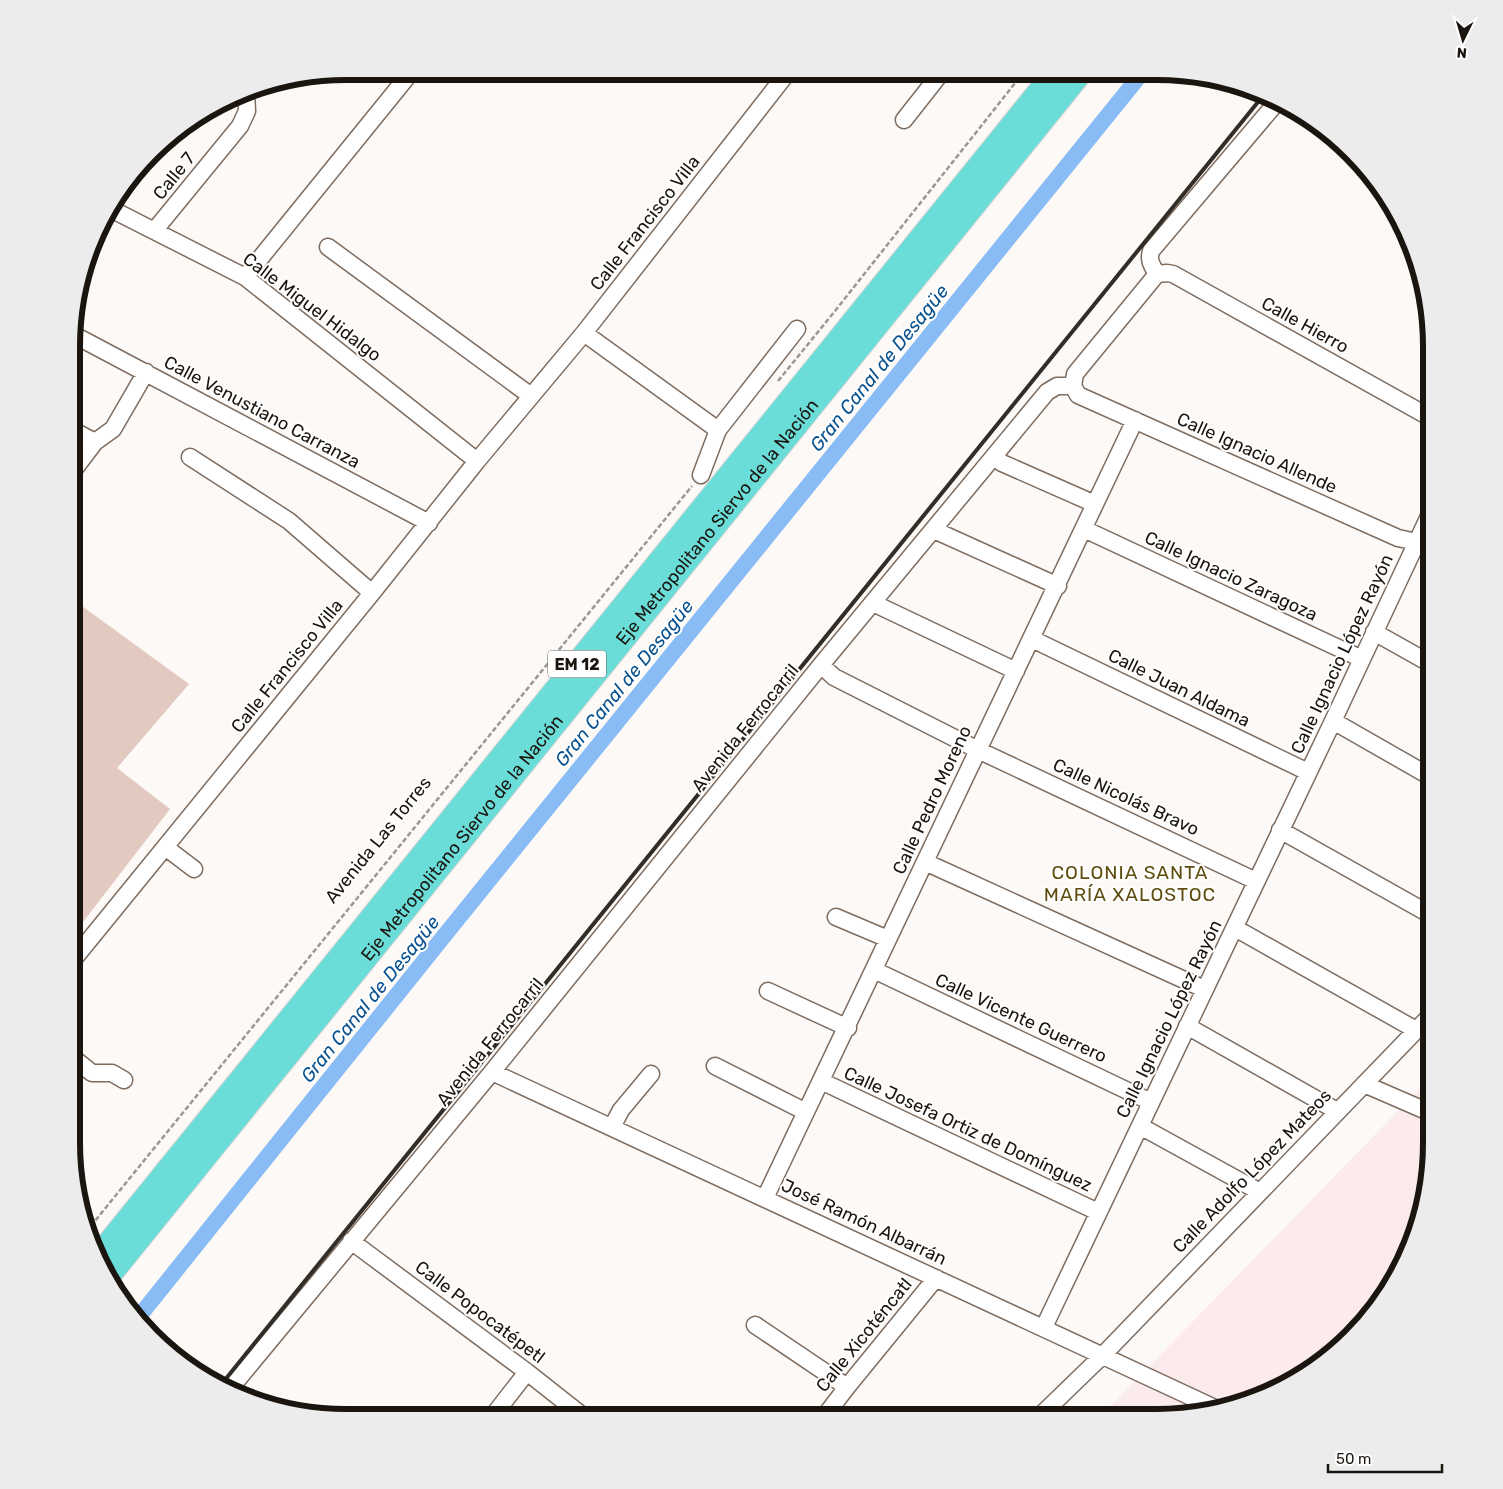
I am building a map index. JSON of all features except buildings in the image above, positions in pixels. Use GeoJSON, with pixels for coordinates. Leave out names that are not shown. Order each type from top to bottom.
{"type":"FeatureCollection","features":[{"type":"Feature","properties":{"kind":"highway","name":"Eje Metropolitano Siervo de la Nación"},"geometry":{"type":"LineString","coordinates":[[103,1251],[1049,80]]}},
{"type":"Feature","properties":{"kind":"highway","name":"Eje Metropolitano Siervo de la Nación"},"geometry":{"type":"LineString","coordinates":[[112,1270],[1074,80]]}},
{"type":"Feature","properties":{"kind":"street"},"geometry":{"type":"LineString","coordinates":[[245,277],[405,80]]}},
{"type":"Feature","properties":{"kind":"street","name":"Calle Francisco Villa"},"geometry":{"type":"LineString","coordinates":[[80,951],[477,461],[584,333],[782,80]]}},
{"type":"Feature","properties":{"kind":"street"},"geometry":{"type":"LineString","coordinates":[[904,120],[935,80]]}},
{"type":"Feature","properties":{"kind":"street","name":"Calle 7"},"geometry":{"type":"LineString","coordinates":[[154,231],[240,126],[247,111],[246,99]]}},
{"type":"Feature","properties":{"kind":"street"},"geometry":{"type":"LineString","coordinates":[[1073,386],[1075,374],[1157,274],[1150,262],[1152,251],[1273,106]]}},
{"type":"Feature","properties":{"kind":"street","name":"Calle Miguel Hidalgo"},"geometry":{"type":"LineString","coordinates":[[117,212],[245,277],[477,461]]}},
{"type":"Feature","properties":{"kind":"street"},"geometry":{"type":"LineString","coordinates":[[328,246],[531,396]]}},
{"type":"Feature","properties":{"kind":"street","name":"Calle Hierro"},"geometry":{"type":"LineString","coordinates":[[1157,274],[1173,274],[1423,414]]}},
{"type":"Feature","properties":{"kind":"street"},"geometry":{"type":"LineString","coordinates":[[701,475],[718,430],[797,329]]}},
{"type":"Feature","properties":{"kind":"street"},"geometry":{"type":"LineString","coordinates":[[584,333],[718,430]]}},
{"type":"Feature","properties":{"kind":"street","name":"Calle Venustiano Carranza"},"geometry":{"type":"LineString","coordinates":[[80,338],[428,523]]}},
{"type":"Feature","properties":{"kind":"street"},"geometry":{"type":"LineString","coordinates":[[80,461],[94,442],[113,429],[146,372]]}},
{"type":"Feature","properties":{"kind":"street","name":"Avenida Ferrocarril"},"geometry":{"type":"LineString","coordinates":[[234,1384],[492,1072],[821,665],[1047,392],[1057,386],[1073,386]]}},
{"type":"Feature","properties":{"kind":"street","name":"Calle Ignacio Allende"},"geometry":{"type":"LineString","coordinates":[[1073,386],[1078,395],[1398,538],[1423,543]]}},
{"type":"Feature","properties":{"kind":"street","name":"Calle Pedro Moreno"},"geometry":{"type":"LineString","coordinates":[[765,1198],[848,1028],[888,939],[1136,420]]}},
{"type":"Feature","properties":{"kind":"street"},"geometry":{"type":"LineString","coordinates":[[80,434],[94,442]]}},
{"type":"Feature","properties":{"kind":"street"},"geometry":{"type":"LineString","coordinates":[[994,456],[1002,463],[1095,504]]}},
{"type":"Feature","properties":{"kind":"street"},"geometry":{"type":"LineString","coordinates":[[190,457],[289,520],[372,593]]}},
{"type":"Feature","properties":{"kind":"street","name":"Calle Ignacio Zaragoza"},"geometry":{"type":"LineString","coordinates":[[1084,529],[1362,659]]}},
{"type":"Feature","properties":{"kind":"street"},"geometry":{"type":"LineString","coordinates":[[934,530],[1058,586]]}},
{"type":"Feature","properties":{"kind":"street","name":"Calle Ignacio López Rayón"},"geometry":{"type":"LineString","coordinates":[[1044,1328],[1374,632],[1423,545]]}},
{"type":"Feature","properties":{"kind":"street"},"geometry":{"type":"LineString","coordinates":[[873,603],[1016,671]]}},
{"type":"Feature","properties":{"kind":"street"},"geometry":{"type":"LineString","coordinates":[[1374,632],[1423,660]]}},
{"type":"Feature","properties":{"kind":"street","name":"Calle Juan Aldama"},"geometry":{"type":"LineString","coordinates":[[1032,639],[1308,772]]}},
{"type":"Feature","properties":{"kind":"street","name":"Calle Nicolás Bravo"},"geometry":{"type":"LineString","coordinates":[[821,665],[834,677],[978,750],[1256,881]]}},
{"type":"Feature","properties":{"kind":"street"},"geometry":{"type":"LineString","coordinates":[[1333,721],[1423,772]]}},
{"type":"Feature","properties":{"kind":"street"},"geometry":{"type":"LineString","coordinates":[[1280,830],[1423,910]]}},
{"type":"Feature","properties":{"kind":"street"},"geometry":{"type":"LineString","coordinates":[[165,847],[194,869]]}},
{"type":"Feature","properties":{"kind":"street"},"geometry":{"type":"LineString","coordinates":[[925,862],[1204,989]]}},
{"type":"Feature","properties":{"kind":"street"},"geometry":{"type":"LineString","coordinates":[[836,917],[888,939]]}},
{"type":"Feature","properties":{"kind":"street"},"geometry":{"type":"LineString","coordinates":[[1235,928],[1416,1030]]}},
{"type":"Feature","properties":{"kind":"street","name":"Calle Vicente Guerrero"},"geometry":{"type":"LineString","coordinates":[[874,970],[1151,1102]]}},
{"type":"Feature","properties":{"kind":"street"},"geometry":{"type":"LineString","coordinates":[[768,991],[848,1028]]}},
{"type":"Feature","properties":{"kind":"street","name":"Calle Adolfo López Mateos"},"geometry":{"type":"LineString","coordinates":[[1047,1409],[1103,1354],[1423,1023]]}},
{"type":"Feature","properties":{"kind":"street"},"geometry":{"type":"LineString","coordinates":[[1187,1026],[1336,1112]]}},
{"type":"Feature","properties":{"kind":"street"},"geometry":{"type":"LineString","coordinates":[[80,1063],[92,1073],[112,1073],[124,1080]]}},
{"type":"Feature","properties":{"kind":"street"},"geometry":{"type":"LineString","coordinates":[[715,1066],[806,1112]]}},
{"type":"Feature","properties":{"kind":"street","name":"José Ramón Albarrán"},"geometry":{"type":"LineString","coordinates":[[492,1072],[1103,1354],[1207,1404]]}},
{"type":"Feature","properties":{"kind":"street"},"geometry":{"type":"LineString","coordinates":[[612,1127],[621,1110],[651,1074]]}},
{"type":"Feature","properties":{"kind":"street","name":"Calle Josefa Ortiz de Domínguez"},"geometry":{"type":"LineString","coordinates":[[821,1082],[1098,1212]]}},
{"type":"Feature","properties":{"kind":"street"},"geometry":{"type":"LineString","coordinates":[[1364,1084],[1423,1110]]}},
{"type":"Feature","properties":{"kind":"street"},"geometry":{"type":"LineString","coordinates":[[1140,1126],[1260,1192]]}},
{"type":"Feature","properties":{"kind":"street","name":"Calle Popocatépetl"},"geometry":{"type":"LineString","coordinates":[[351,1241],[528,1372],[574,1409]]}},
{"type":"Feature","properties":{"kind":"street","name":"Calle Xicoténcatl"},"geometry":{"type":"LineString","coordinates":[[830,1409],[936,1278]]}},
{"type":"Feature","properties":{"kind":"street"},"geometry":{"type":"LineString","coordinates":[[755,1325],[847,1387]]}},
{"type":"Feature","properties":{"kind":"street"},"geometry":{"type":"LineString","coordinates":[[498,1409],[528,1372]]}},
{"type":"Feature","properties":{"kind":"path"},"geometry":{"type":"LineString","coordinates":[[774,386],[1017,80]]}},
{"type":"Feature","properties":{"kind":"path","name":"Avenida Las Torres"},"geometry":{"type":"LineString","coordinates":[[93,1224],[701,475]]}},
{"type":"Feature","properties":{"kind":"shaded area"},"geometry":{"type":"Polygon","coordinates":[[[1423,1085],[1421,1178],[1409,1229],[1396,1261],[1378,1291],[1345,1331],[1305,1364],[1275,1382],[1243,1395],[1192,1407],[1108,1409],[1423,1085]]]}},
{"type":"Feature","properties":{"kind":"waterway","name":"Gran Canal de Desagüe"},"geometry":{"type":"LineString","coordinates":[[142,1313],[1136,80]]}},
{"type":"Feature","properties":{"kind":"railway"},"geometry":{"type":"LineString","coordinates":[[225,1380],[1259,100]]}},
{"type":"Feature","properties":{"kind":"district","name":"COLONIA SANTA MARÍA XALOSTOC"},"geometry":{"type":"Point","coordinates":[1130,883]}}]}
